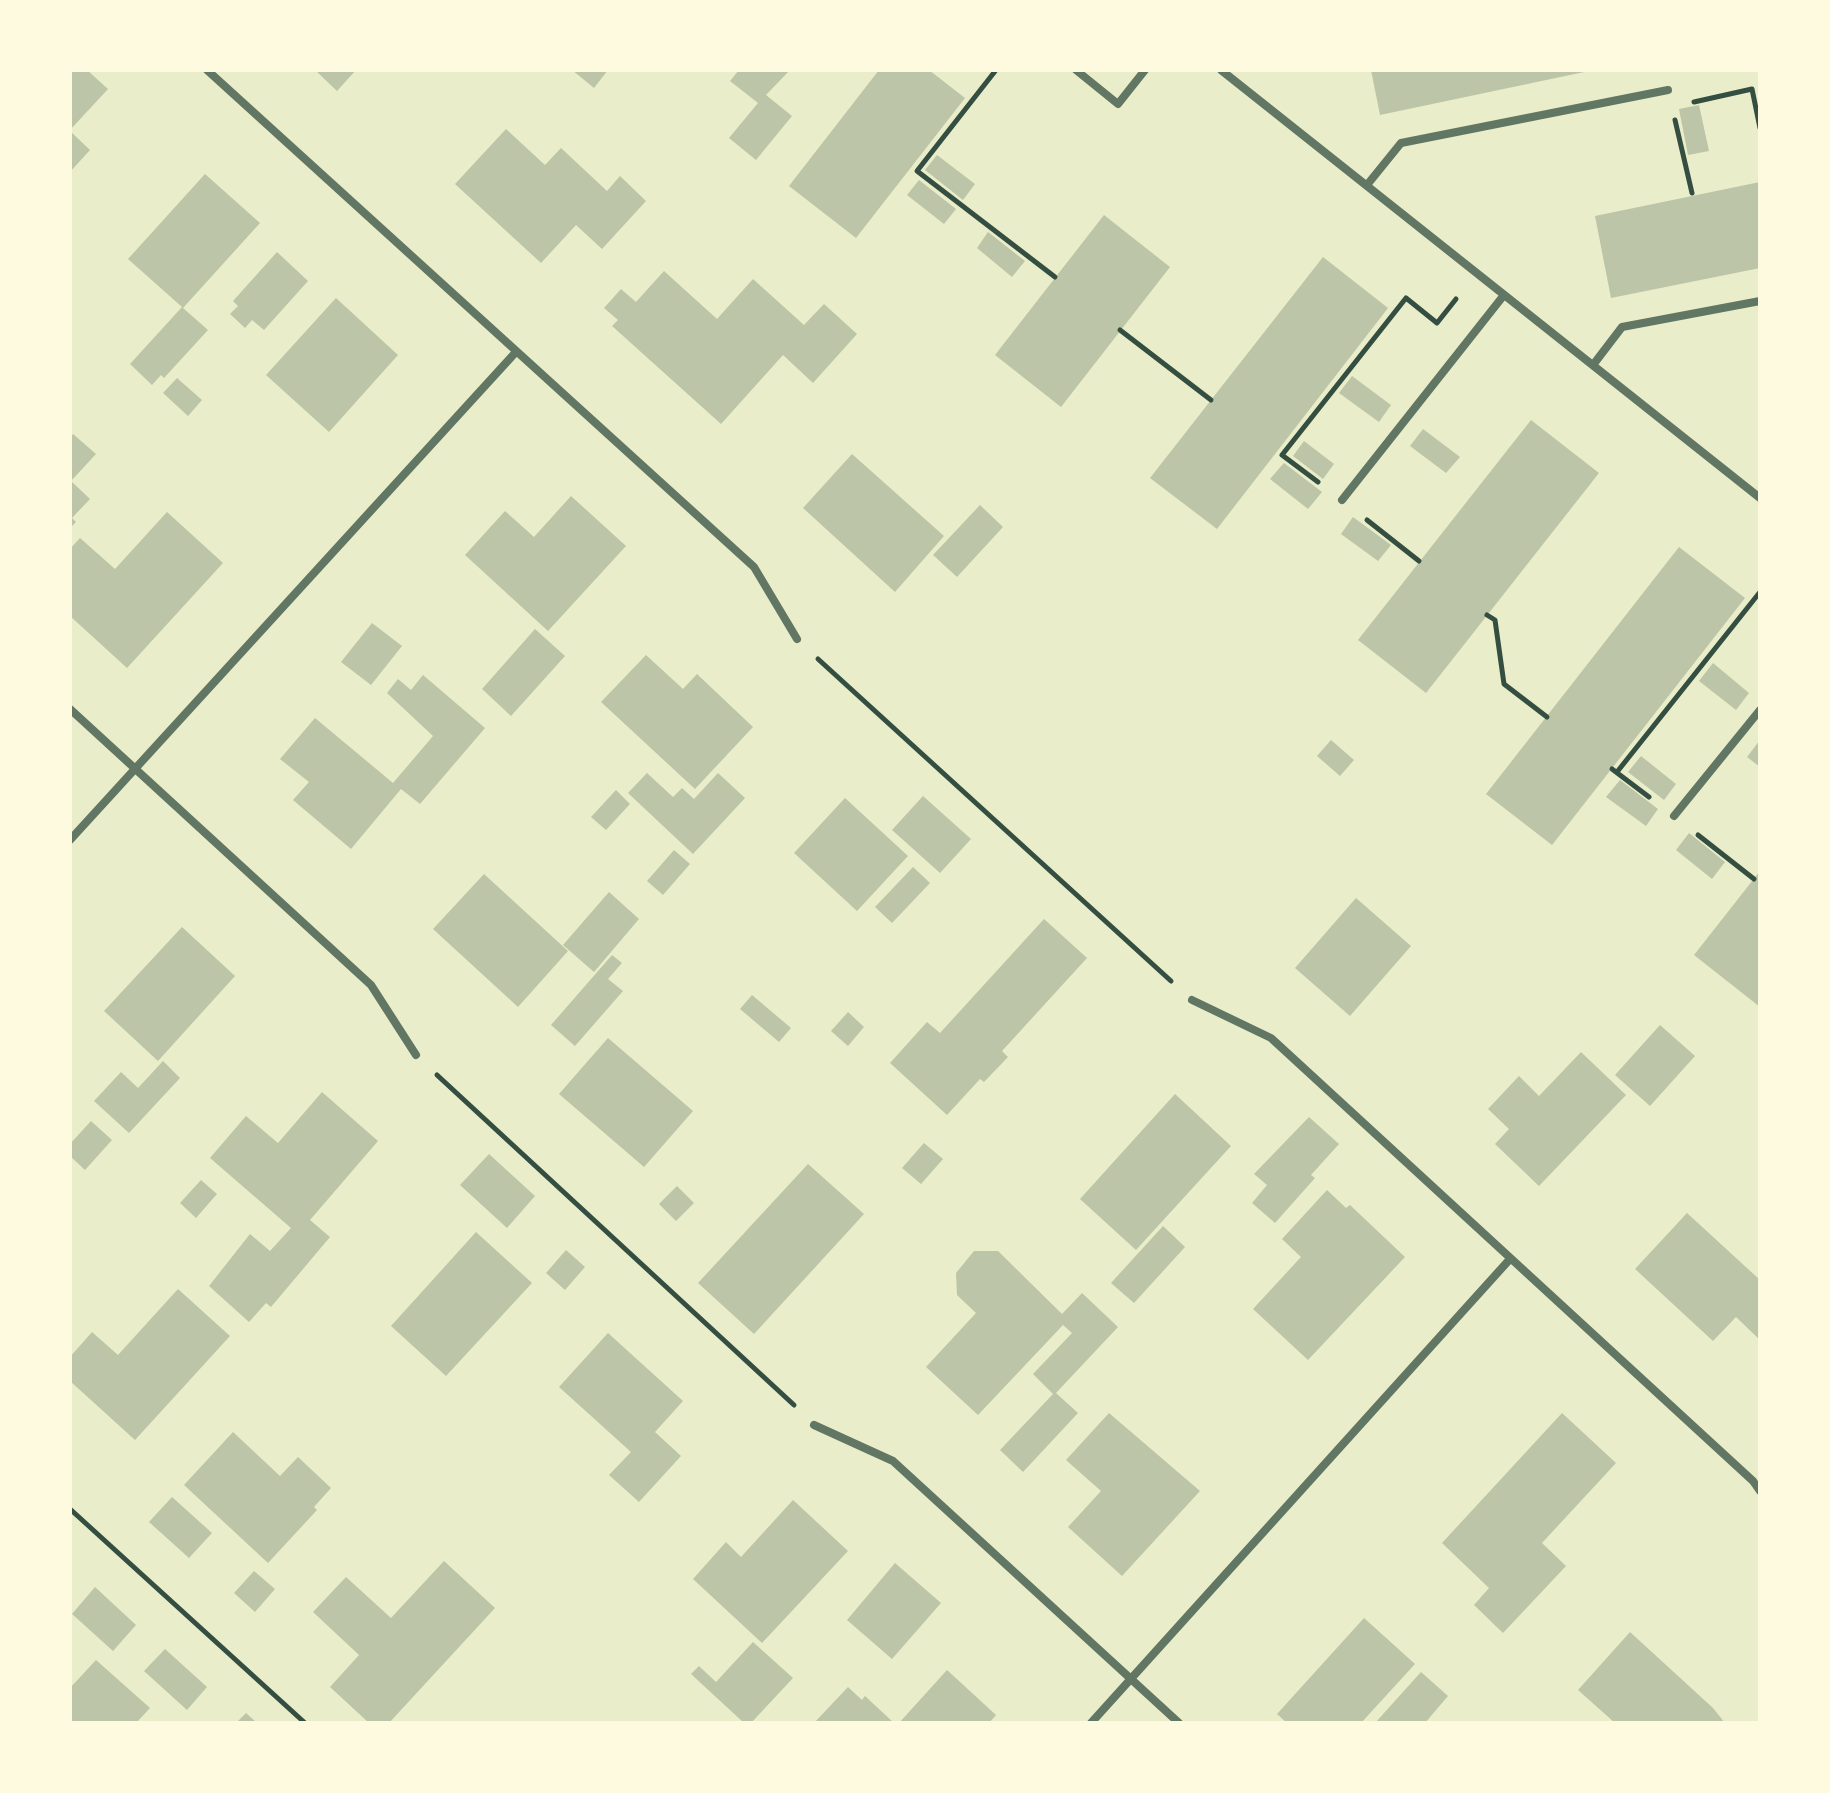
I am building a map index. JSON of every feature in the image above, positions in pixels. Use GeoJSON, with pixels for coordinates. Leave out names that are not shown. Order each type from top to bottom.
{"type":"FeatureCollection","features":[{"type":"Feature","properties":{"kind":"street"},"geometry":{"type":"LineString","coordinates":[[207,70],[754,567],[797,639]]}},
{"type":"Feature","properties":{"kind":"street"},"geometry":{"type":"LineString","coordinates":[[1076,70],[1118,104],[1145,70]]}},
{"type":"Feature","properties":{"kind":"street"},"geometry":{"type":"LineString","coordinates":[[1221,70],[1760,498]]}},
{"type":"Feature","properties":{"kind":"street"},"geometry":{"type":"LineString","coordinates":[[1367,185],[1401,143],[1668,90]]}},
{"type":"Feature","properties":{"kind":"street"},"geometry":{"type":"LineString","coordinates":[[1342,500],[1504,295]]}},
{"type":"Feature","properties":{"kind":"street"},"geometry":{"type":"LineString","coordinates":[[1593,365],[1622,327],[1760,301]]}},
{"type":"Feature","properties":{"kind":"street"},"geometry":{"type":"LineString","coordinates":[[70,840],[515,353]]}},
{"type":"Feature","properties":{"kind":"street"},"geometry":{"type":"LineString","coordinates":[[70,709],[371,985],[416,1055]]}},
{"type":"Feature","properties":{"kind":"street"},"geometry":{"type":"LineString","coordinates":[[1674,816],[1760,710]]}},
{"type":"Feature","properties":{"kind":"street"},"geometry":{"type":"LineString","coordinates":[[1192,1000],[1271,1038],[1753,1481],[1760,1491]]}},
{"type":"Feature","properties":{"kind":"street"},"geometry":{"type":"LineString","coordinates":[[1091,1723],[1510,1259]]}},
{"type":"Feature","properties":{"kind":"street"},"geometry":{"type":"LineString","coordinates":[[814,1425],[893,1461],[1179,1723]]}},
{"type":"Feature","properties":{"kind":"path"},"geometry":{"type":"LineString","coordinates":[[996,70],[917,171],[1055,277]]}},
{"type":"Feature","properties":{"kind":"path"},"geometry":{"type":"LineString","coordinates":[[1672,107],[1752,89],[1760,128]]}},
{"type":"Feature","properties":{"kind":"path"},"geometry":{"type":"LineString","coordinates":[[1668,90],[1692,193]]}},
{"type":"Feature","properties":{"kind":"path"},"geometry":{"type":"LineString","coordinates":[[1419,561],[1280,453],[1406,298],[1437,323],[1477,274]]}},
{"type":"Feature","properties":{"kind":"path"},"geometry":{"type":"LineString","coordinates":[[1120,330],[1211,400]]}},
{"type":"Feature","properties":{"kind":"path"},"geometry":{"type":"LineString","coordinates":[[1617,772],[1760,592]]}},
{"type":"Feature","properties":{"kind":"path"},"geometry":{"type":"LineString","coordinates":[[1487,615],[1495,620],[1504,684],[1547,717]]}},
{"type":"Feature","properties":{"kind":"path"},"geometry":{"type":"LineString","coordinates":[[797,639],[1192,1000]]}},
{"type":"Feature","properties":{"kind":"path"},"geometry":{"type":"LineString","coordinates":[[416,1055],[814,1425]]}},
{"type":"Feature","properties":{"kind":"path"},"geometry":{"type":"LineString","coordinates":[[70,1509],[305,1723]]}},
{"type":"Feature","properties":{"kind":"building"},"geometry":{"type":"Polygon","coordinates":[[[70,70],[87,70],[108,89],[70,130],[70,70]]]}},
{"type":"Feature","properties":{"kind":"building"},"geometry":{"type":"Polygon","coordinates":[[[315,70],[356,70],[337,91],[315,70]]]}},
{"type":"Feature","properties":{"kind":"building"},"geometry":{"type":"Polygon","coordinates":[[[572,70],[608,70],[594,88],[572,70]]]}},
{"type":"Feature","properties":{"kind":"building"},"geometry":{"type":"Polygon","coordinates":[[[739,70],[790,70],[766,95],[792,116],[756,160],[729,138],[758,103],[730,81],[739,70]]]}},
{"type":"Feature","properties":{"kind":"building"},"geometry":{"type":"Polygon","coordinates":[[[879,70],[929,70],[965,98],[856,238],[789,186],[879,70]]]}},
{"type":"Feature","properties":{"kind":"building"},"geometry":{"type":"Polygon","coordinates":[[[1371,70],[1589,70],[1589,71],[1380,115],[1371,70]]]}},
{"type":"Feature","properties":{"kind":"building"},"geometry":{"type":"Polygon","coordinates":[[[1699,105],[1709,151],[1688,155],[1679,109],[1699,105]]]}},
{"type":"Feature","properties":{"kind":"building"},"geometry":{"type":"Polygon","coordinates":[[[506,129],[545,165],[561,148],[607,191],[620,176],[646,201],[602,249],[576,225],[541,263],[455,184],[506,129]]]}},
{"type":"Feature","properties":{"kind":"building"},"geometry":{"type":"Polygon","coordinates":[[[70,131],[90,150],[70,172],[70,131]]]}},
{"type":"Feature","properties":{"kind":"building"},"geometry":{"type":"Polygon","coordinates":[[[937,155],[975,184],[963,200],[925,170],[937,155]]]}},
{"type":"Feature","properties":{"kind":"building"},"geometry":{"type":"Polygon","coordinates":[[[205,174],[260,223],[183,308],[208,330],[164,378],[161,375],[152,385],[130,364],[182,307],[128,259],[205,174]]]}},
{"type":"Feature","properties":{"kind":"building"},"geometry":{"type":"Polygon","coordinates":[[[919,180],[956,209],[944,224],[907,195],[919,180]]]}},
{"type":"Feature","properties":{"kind":"building"},"geometry":{"type":"Polygon","coordinates":[[[1760,182],[1760,268],[1611,298],[1595,216],[1760,182]]]}},
{"type":"Feature","properties":{"kind":"building"},"geometry":{"type":"Polygon","coordinates":[[[1104,215],[1170,267],[1061,407],[995,355],[1104,215]]]}},
{"type":"Feature","properties":{"kind":"building"},"geometry":{"type":"Polygon","coordinates":[[[988,232],[1025,261],[1012,277],[977,248],[988,232]]]}},
{"type":"Feature","properties":{"kind":"building"},"geometry":{"type":"Polygon","coordinates":[[[277,252],[308,281],[264,330],[252,320],[245,328],[230,314],[238,306],[233,301],[277,252]]]}},
{"type":"Feature","properties":{"kind":"building"},"geometry":{"type":"Polygon","coordinates":[[[1323,257],[1388,308],[1217,529],[1150,478],[1323,257]]]}},
{"type":"Feature","properties":{"kind":"building"},"geometry":{"type":"Polygon","coordinates":[[[664,271],[717,319],[753,279],[804,325],[824,304],[857,334],[813,383],[783,355],[721,424],[612,326],[618,320],[604,308],[621,289],[636,302],[664,271]]]}},
{"type":"Feature","properties":{"kind":"building"},"geometry":{"type":"Polygon","coordinates":[[[336,298],[398,355],[329,432],[266,375],[336,298]]]}},
{"type":"Feature","properties":{"kind":"building"},"geometry":{"type":"Polygon","coordinates":[[[1352,376],[1391,405],[1379,422],[1339,393],[1352,376]]]}},
{"type":"Feature","properties":{"kind":"building"},"geometry":{"type":"Polygon","coordinates":[[[177,378],[202,400],[188,416],[163,393],[177,378]]]}},
{"type":"Feature","properties":{"kind":"building"},"geometry":{"type":"Polygon","coordinates":[[[1531,420],[1599,473],[1426,693],[1358,640],[1531,420]]]}},
{"type":"Feature","properties":{"kind":"building"},"geometry":{"type":"Polygon","coordinates":[[[1423,429],[1460,457],[1446,473],[1410,446],[1423,429]]]}},
{"type":"Feature","properties":{"kind":"building"},"geometry":{"type":"Polygon","coordinates":[[[73,434],[96,454],[71,481],[90,499],[72,518],[76,522],[70,528],[70,438],[73,434]]]}},
{"type":"Feature","properties":{"kind":"building"},"geometry":{"type":"Polygon","coordinates":[[[1304,441],[1334,464],[1323,479],[1293,456],[1304,441]]]}},
{"type":"Feature","properties":{"kind":"building"},"geometry":{"type":"Polygon","coordinates":[[[852,454],[944,536],[895,592],[803,508],[852,454]]]}},
{"type":"Feature","properties":{"kind":"building"},"geometry":{"type":"Polygon","coordinates":[[[1284,463],[1322,492],[1308,509],[1270,479],[1284,463]]]}},
{"type":"Feature","properties":{"kind":"building"},"geometry":{"type":"Polygon","coordinates":[[[571,496],[626,546],[548,631],[465,555],[505,511],[534,537],[571,496]]]}},
{"type":"Feature","properties":{"kind":"building"},"geometry":{"type":"Polygon","coordinates":[[[980,505],[1003,527],[957,577],[933,555],[980,505]]]}},
{"type":"Feature","properties":{"kind":"building"},"geometry":{"type":"Polygon","coordinates":[[[167,512],[223,563],[127,668],[70,616],[70,549],[80,538],[115,569],[167,512]]]}},
{"type":"Feature","properties":{"kind":"building"},"geometry":{"type":"Polygon","coordinates":[[[1353,517],[1391,545],[1378,561],[1341,534],[1353,517]]]}},
{"type":"Feature","properties":{"kind":"building"},"geometry":{"type":"Polygon","coordinates":[[[1679,547],[1745,598],[1552,845],[1486,794],[1679,547]]]}},
{"type":"Feature","properties":{"kind":"building"},"geometry":{"type":"Polygon","coordinates":[[[372,623],[402,646],[371,685],[341,662],[372,623]]]}},
{"type":"Feature","properties":{"kind":"building"},"geometry":{"type":"Polygon","coordinates":[[[535,629],[565,656],[511,716],[482,689],[535,629]]]}},
{"type":"Feature","properties":{"kind":"building"},"geometry":{"type":"Polygon","coordinates":[[[646,655],[683,689],[697,674],[753,727],[695,789],[601,702],[646,655]]]}},
{"type":"Feature","properties":{"kind":"building"},"geometry":{"type":"Polygon","coordinates":[[[1713,663],[1749,693],[1736,710],[1699,681],[1713,663]]]}},
{"type":"Feature","properties":{"kind":"building"},"geometry":{"type":"Polygon","coordinates":[[[423,675],[485,728],[420,804],[401,789],[351,849],[293,800],[309,782],[280,759],[315,718],[393,783],[433,736],[387,693],[398,679],[411,690],[423,675]]]}},
{"type":"Feature","properties":{"kind":"building"},"geometry":{"type":"Polygon","coordinates":[[[1331,740],[1354,760],[1340,776],[1317,756],[1331,740]]]}},
{"type":"Feature","properties":{"kind":"building"},"geometry":{"type":"Polygon","coordinates":[[[1760,740],[1760,767],[1747,757],[1760,740]]]}},
{"type":"Feature","properties":{"kind":"building"},"geometry":{"type":"Polygon","coordinates":[[[1641,756],[1676,784],[1664,800],[1628,772],[1641,756]]]}},
{"type":"Feature","properties":{"kind":"building"},"geometry":{"type":"Polygon","coordinates":[[[647,773],[673,797],[682,788],[694,799],[718,773],[745,798],[693,854],[628,793],[647,773]]]}},
{"type":"Feature","properties":{"kind":"building"},"geometry":{"type":"Polygon","coordinates":[[[1620,780],[1658,809],[1646,826],[1606,797],[1620,780]]]}},
{"type":"Feature","properties":{"kind":"building"},"geometry":{"type":"Polygon","coordinates":[[[616,790],[630,804],[606,830],[591,817],[616,790]]]}},
{"type":"Feature","properties":{"kind":"building"},"geometry":{"type":"Polygon","coordinates":[[[923,796],[971,839],[940,873],[892,830],[923,796]]]}},
{"type":"Feature","properties":{"kind":"building"},"geometry":{"type":"Polygon","coordinates":[[[845,798],[908,856],[857,911],[794,853],[845,798]]]}},
{"type":"Feature","properties":{"kind":"building"},"geometry":{"type":"Polygon","coordinates":[[[1689,833],[1725,862],[1712,879],[1676,850],[1689,833]]]}},
{"type":"Feature","properties":{"kind":"building"},"geometry":{"type":"Polygon","coordinates":[[[674,850],[690,864],[663,895],[647,881],[674,850]]]}},
{"type":"Feature","properties":{"kind":"building"},"geometry":{"type":"Polygon","coordinates":[[[913,867],[930,883],[892,923],[875,907],[913,867]]]}},
{"type":"Feature","properties":{"kind":"building"},"geometry":{"type":"Polygon","coordinates":[[[1760,871],[1760,1007],[1694,955],[1760,871]]]}},
{"type":"Feature","properties":{"kind":"building"},"geometry":{"type":"Polygon","coordinates":[[[484,874],[568,951],[518,1007],[433,929],[484,874]]]}},
{"type":"Feature","properties":{"kind":"building"},"geometry":{"type":"Polygon","coordinates":[[[609,892],[639,919],[594,972],[563,945],[609,892]]]}},
{"type":"Feature","properties":{"kind":"building"},"geometry":{"type":"Polygon","coordinates":[[[1356,898],[1411,946],[1350,1016],[1295,968],[1356,898]]]}},
{"type":"Feature","properties":{"kind":"building"},"geometry":{"type":"Polygon","coordinates":[[[1044,919],[1087,958],[1002,1051],[1008,1057],[984,1082],[980,1079],[947,1115],[890,1063],[927,1022],[940,1033],[1044,919]]]}},
{"type":"Feature","properties":{"kind":"building"},"geometry":{"type":"Polygon","coordinates":[[[182,927],[235,976],[158,1061],[104,1011],[182,927]]]}},
{"type":"Feature","properties":{"kind":"building"},"geometry":{"type":"Polygon","coordinates":[[[612,955],[622,963],[608,979],[623,991],[575,1046],[551,1025],[612,955]]]}},
{"type":"Feature","properties":{"kind":"building"},"geometry":{"type":"Polygon","coordinates":[[[752,995],[791,1028],[779,1042],[740,1009],[752,995]]]}},
{"type":"Feature","properties":{"kind":"building"},"geometry":{"type":"Polygon","coordinates":[[[848,1012],[864,1027],[848,1046],[831,1031],[848,1012]]]}},
{"type":"Feature","properties":{"kind":"building"},"geometry":{"type":"Polygon","coordinates":[[[1660,1025],[1695,1056],[1650,1106],[1615,1075],[1660,1025]]]}},
{"type":"Feature","properties":{"kind":"building"},"geometry":{"type":"Polygon","coordinates":[[[608,1038],[693,1111],[644,1167],[559,1094],[608,1038]]]}},
{"type":"Feature","properties":{"kind":"building"},"geometry":{"type":"Polygon","coordinates":[[[1581,1052],[1626,1095],[1539,1186],[1495,1144],[1509,1129],[1488,1109],[1519,1076],[1539,1096],[1581,1052]]]}},
{"type":"Feature","properties":{"kind":"building"},"geometry":{"type":"Polygon","coordinates":[[[163,1061],[180,1078],[129,1133],[94,1101],[121,1072],[138,1088],[163,1061]]]}},
{"type":"Feature","properties":{"kind":"building"},"geometry":{"type":"Polygon","coordinates":[[[322,1092],[378,1141],[310,1220],[330,1237],[271,1307],[266,1303],[249,1322],[209,1286],[250,1234],[270,1251],[291,1228],[210,1158],[246,1116],[278,1143],[322,1092]]]}},
{"type":"Feature","properties":{"kind":"building"},"geometry":{"type":"Polygon","coordinates":[[[1175,1094],[1231,1146],[1136,1250],[1080,1199],[1175,1094]]]}},
{"type":"Feature","properties":{"kind":"building"},"geometry":{"type":"Polygon","coordinates":[[[1309,1117],[1339,1144],[1311,1175],[1315,1178],[1275,1223],[1252,1203],[1267,1185],[1254,1174],[1309,1117]]]}},
{"type":"Feature","properties":{"kind":"building"},"geometry":{"type":"Polygon","coordinates":[[[91,1121],[112,1140],[85,1170],[70,1156],[70,1144],[91,1121]]]}},
{"type":"Feature","properties":{"kind":"building"},"geometry":{"type":"Polygon","coordinates":[[[924,1143],[943,1159],[921,1184],[902,1168],[924,1143]]]}},
{"type":"Feature","properties":{"kind":"building"},"geometry":{"type":"Polygon","coordinates":[[[489,1154],[535,1196],[507,1228],[460,1185],[489,1154]]]}},
{"type":"Feature","properties":{"kind":"building"},"geometry":{"type":"Polygon","coordinates":[[[808,1164],[864,1214],[754,1334],[698,1283],[808,1164]]]}},
{"type":"Feature","properties":{"kind":"building"},"geometry":{"type":"Polygon","coordinates":[[[201,1180],[217,1194],[196,1218],[180,1203],[201,1180]]]}},
{"type":"Feature","properties":{"kind":"building"},"geometry":{"type":"Polygon","coordinates":[[[677,1186],[694,1203],[676,1221],[659,1204],[677,1186]]]}},
{"type":"Feature","properties":{"kind":"building"},"geometry":{"type":"Polygon","coordinates":[[[1327,1190],[1346,1208],[1350,1205],[1405,1257],[1308,1360],[1253,1309],[1301,1257],[1282,1239],[1327,1190]]]}},
{"type":"Feature","properties":{"kind":"building"},"geometry":{"type":"Polygon","coordinates":[[[1687,1213],[1760,1280],[1760,1340],[1736,1317],[1713,1341],[1635,1269],[1687,1213]]]}},
{"type":"Feature","properties":{"kind":"building"},"geometry":{"type":"Polygon","coordinates":[[[1163,1226],[1185,1247],[1134,1303],[1111,1283],[1163,1226]]]}},
{"type":"Feature","properties":{"kind":"building"},"geometry":{"type":"Polygon","coordinates":[[[476,1232],[532,1283],[446,1376],[391,1326],[476,1232]]]}},
{"type":"Feature","properties":{"kind":"building"},"geometry":{"type":"Polygon","coordinates":[[[566,1250],[585,1267],[565,1290],[546,1273],[566,1250]]]}},
{"type":"Feature","properties":{"kind":"building"},"geometry":{"type":"Polygon","coordinates":[[[974,1251],[998,1251],[1062,1314],[1082,1293],[1118,1327],[1056,1393],[1078,1413],[1023,1472],[1000,1450],[1053,1394],[1033,1374],[1072,1333],[1063,1325],[978,1415],[926,1367],[976,1313],[957,1295],[956,1273],[974,1251]]]}},
{"type":"Feature","properties":{"kind":"building"},"geometry":{"type":"Polygon","coordinates":[[[178,1289],[230,1336],[135,1440],[70,1381],[70,1357],[92,1332],[118,1355],[178,1289]]]}},
{"type":"Feature","properties":{"kind":"building"},"geometry":{"type":"Polygon","coordinates":[[[608,1333],[683,1401],[655,1432],[681,1456],[639,1502],[609,1475],[631,1452],[559,1387],[608,1333]]]}},
{"type":"Feature","properties":{"kind":"building"},"geometry":{"type":"Polygon","coordinates":[[[1109,1413],[1200,1491],[1122,1576],[1068,1527],[1101,1491],[1066,1460],[1109,1413]]]}},
{"type":"Feature","properties":{"kind":"building"},"geometry":{"type":"Polygon","coordinates":[[[1562,1413],[1616,1463],[1542,1543],[1566,1566],[1503,1633],[1474,1605],[1489,1588],[1442,1543],[1562,1413]]]}},
{"type":"Feature","properties":{"kind":"building"},"geometry":{"type":"Polygon","coordinates":[[[233,1432],[280,1476],[298,1457],[331,1488],[314,1507],[317,1510],[268,1563],[184,1485],[233,1432]]]}},
{"type":"Feature","properties":{"kind":"building"},"geometry":{"type":"Polygon","coordinates":[[[172,1497],[212,1533],[189,1558],[149,1522],[172,1497]]]}},
{"type":"Feature","properties":{"kind":"building"},"geometry":{"type":"Polygon","coordinates":[[[793,1500],[848,1551],[762,1643],[693,1579],[726,1542],[741,1557],[793,1500]]]}},
{"type":"Feature","properties":{"kind":"building"},"geometry":{"type":"Polygon","coordinates":[[[444,1561],[495,1608],[389,1723],[369,1723],[330,1687],[359,1655],[313,1612],[346,1577],[391,1618],[444,1561]]]}},
{"type":"Feature","properties":{"kind":"building"},"geometry":{"type":"Polygon","coordinates":[[[895,1563],[941,1603],[892,1659],[847,1620],[895,1563]]]}},
{"type":"Feature","properties":{"kind":"building"},"geometry":{"type":"Polygon","coordinates":[[[254,1571],[275,1589],[255,1612],[234,1593],[254,1571]]]}},
{"type":"Feature","properties":{"kind":"building"},"geometry":{"type":"Polygon","coordinates":[[[95,1587],[136,1625],[113,1651],[72,1614],[95,1587]]]}},
{"type":"Feature","properties":{"kind":"building"},"geometry":{"type":"Polygon","coordinates":[[[1364,1618],[1415,1664],[1361,1723],[1287,1723],[1277,1714],[1364,1618]]]}},
{"type":"Feature","properties":{"kind":"building"},"geometry":{"type":"Polygon","coordinates":[[[1630,1632],[1713,1708],[1725,1723],[1615,1723],[1578,1690],[1630,1632]]]}},
{"type":"Feature","properties":{"kind":"building"},"geometry":{"type":"Polygon","coordinates":[[[753,1642],[793,1678],[751,1723],[744,1723],[691,1674],[699,1666],[716,1682],[753,1642]]]}},
{"type":"Feature","properties":{"kind":"building"},"geometry":{"type":"Polygon","coordinates":[[[165,1649],[207,1687],[187,1710],[144,1671],[165,1649]]]}},
{"type":"Feature","properties":{"kind":"building"},"geometry":{"type":"Polygon","coordinates":[[[96,1660],[150,1708],[136,1723],[70,1723],[70,1688],[96,1660]]]}},
{"type":"Feature","properties":{"kind":"building"},"geometry":{"type":"Polygon","coordinates":[[[947,1670],[996,1715],[989,1723],[899,1723],[947,1670]]]}},
{"type":"Feature","properties":{"kind":"building"},"geometry":{"type":"Polygon","coordinates":[[[1421,1672],[1448,1696],[1425,1723],[1375,1723],[1421,1672]]]}},
{"type":"Feature","properties":{"kind":"building"},"geometry":{"type":"Polygon","coordinates":[[[848,1687],[862,1700],[865,1696],[894,1723],[814,1723],[848,1687]]]}},
{"type":"Feature","properties":{"kind":"building"},"geometry":{"type":"Polygon","coordinates":[[[246,1713],[257,1723],[236,1723],[246,1713]]]}}]}
